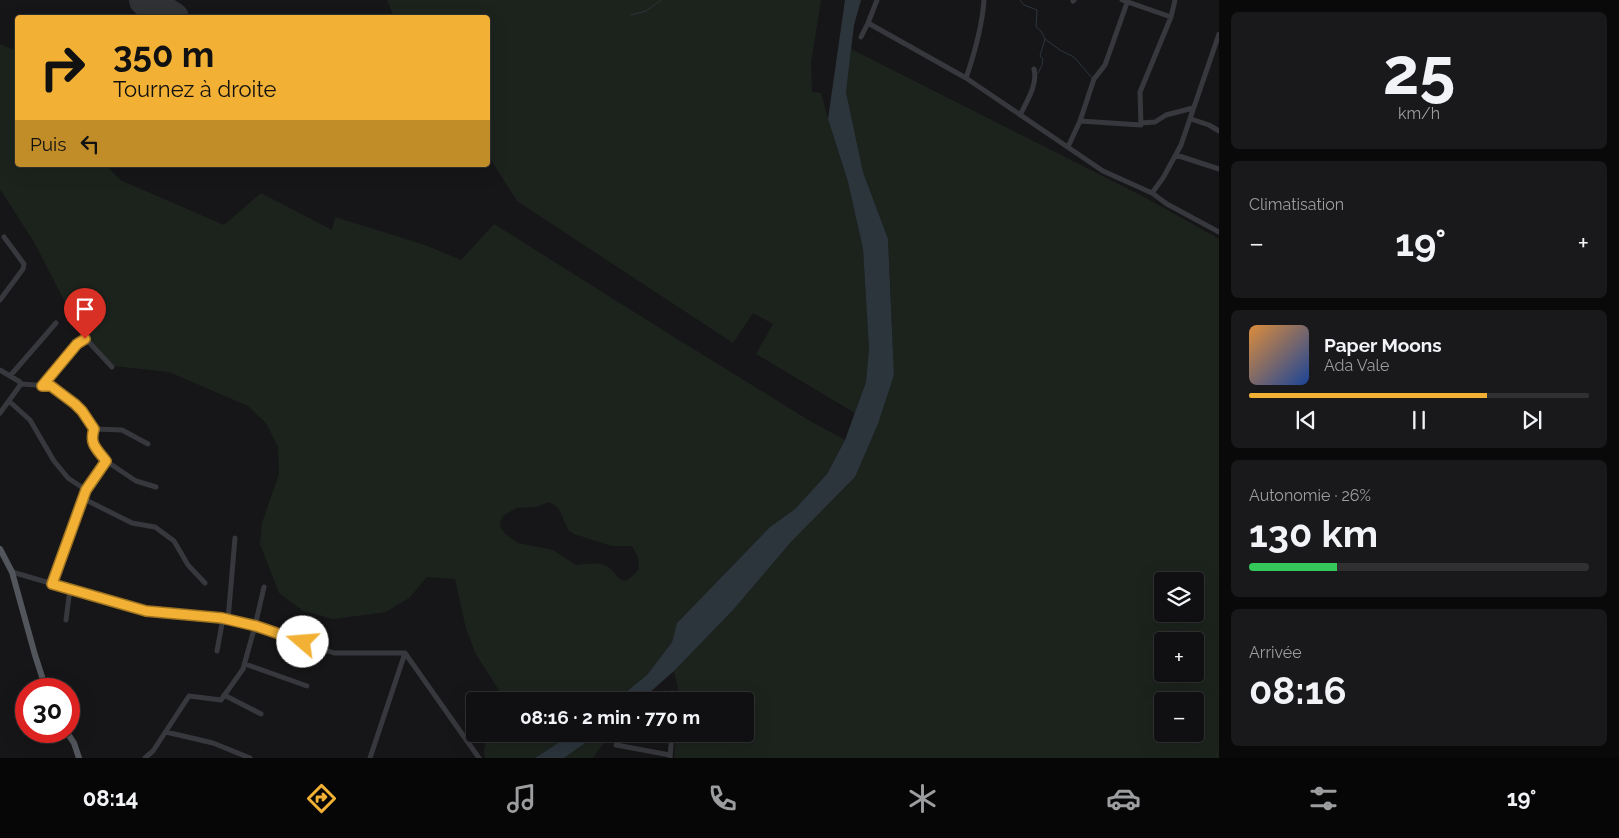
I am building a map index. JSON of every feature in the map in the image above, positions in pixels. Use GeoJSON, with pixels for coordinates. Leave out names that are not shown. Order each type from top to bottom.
{"type":"FeatureCollection","features":[{"type":"Feature","properties":{"kind":"main road"},"geometry":{"type":"LineString","coordinates":[[0,549],[12,572],[43,678]]}},
{"type":"Feature","properties":{"kind":"main road"},"geometry":{"type":"LineString","coordinates":[[74,743],[80,758]]}},
{"type":"Feature","properties":{"kind":"street"},"geometry":{"type":"LineString","coordinates":[[860,37],[878,0]]}},
{"type":"Feature","properties":{"kind":"street"},"geometry":{"type":"LineString","coordinates":[[966,78],[981,27],[984,0]]}},
{"type":"Feature","properties":{"kind":"street"},"geometry":{"type":"LineString","coordinates":[[1141,123],[1140,92],[1171,17],[1175,0]]}},
{"type":"Feature","properties":{"kind":"street"},"geometry":{"type":"LineString","coordinates":[[1068,147],[1080,121],[1094,79],[1104,65],[1126,1],[1171,17]]}},
{"type":"Feature","properties":{"kind":"street"},"geometry":{"type":"LineString","coordinates":[[868,23],[966,78],[1103,170],[1152,193],[1167,204],[1219,231]]}},
{"type":"Feature","properties":{"kind":"street"},"geometry":{"type":"LineString","coordinates":[[1152,193],[1164,178],[1176,155],[1191,119],[1193,108],[1219,34]]}},
{"type":"Feature","properties":{"kind":"street"},"geometry":{"type":"LineString","coordinates":[[1020,115],[1035,79],[1034,69]]}},
{"type":"Feature","properties":{"kind":"street"},"geometry":{"type":"LineString","coordinates":[[1080,121],[1140,125],[1141,123],[1155,122],[1166,115],[1193,108]]}},
{"type":"Feature","properties":{"kind":"street"},"geometry":{"type":"LineString","coordinates":[[1191,119],[1209,125],[1219,131]]}},
{"type":"Feature","properties":{"kind":"street"},"geometry":{"type":"LineString","coordinates":[[1176,155],[1219,169]]}},
{"type":"Feature","properties":{"kind":"street"},"geometry":{"type":"LineString","coordinates":[[1,297],[24,264],[4,237]]}},
{"type":"Feature","properties":{"kind":"street"},"geometry":{"type":"LineString","coordinates":[[10,376],[56,323]]}},
{"type":"Feature","properties":{"kind":"street"},"geometry":{"type":"LineString","coordinates":[[42,386],[56,367],[83,339],[86,339],[112,367]]}},
{"type":"Feature","properties":{"kind":"street"},"geometry":{"type":"LineString","coordinates":[[0,370],[21,384],[51,386],[82,411],[94,429],[92,443],[106,461],[136,481],[156,487]]}},
{"type":"Feature","properties":{"kind":"street"},"geometry":{"type":"LineString","coordinates":[[0,413],[10,402],[21,384]]}},
{"type":"Feature","properties":{"kind":"street"},"geometry":{"type":"LineString","coordinates":[[10,402],[30,420],[54,461],[68,478],[86,490]]}},
{"type":"Feature","properties":{"kind":"street"},"geometry":{"type":"LineString","coordinates":[[94,429],[122,430],[148,444]]}},
{"type":"Feature","properties":{"kind":"street"},"geometry":{"type":"LineString","coordinates":[[52,584],[82,498],[106,461]]}},
{"type":"Feature","properties":{"kind":"street"},"geometry":{"type":"LineString","coordinates":[[82,498],[132,523],[155,526],[174,541],[188,565],[205,583]]}},
{"type":"Feature","properties":{"kind":"street"},"geometry":{"type":"LineString","coordinates":[[217,651],[225,619],[235,538]]}},
{"type":"Feature","properties":{"kind":"street"},"geometry":{"type":"LineString","coordinates":[[12,572],[146,611],[225,619],[256,626],[334,653],[405,653]]}},
{"type":"Feature","properties":{"kind":"street"},"geometry":{"type":"LineString","coordinates":[[145,758],[153,751],[190,696],[221,700],[243,669],[256,626],[264,586]]}},
{"type":"Feature","properties":{"kind":"street"},"geometry":{"type":"LineString","coordinates":[[66,620],[70,589]]}},
{"type":"Feature","properties":{"kind":"street"},"geometry":{"type":"LineString","coordinates":[[370,758],[405,653]]}},
{"type":"Feature","properties":{"kind":"street"},"geometry":{"type":"LineString","coordinates":[[405,653],[479,758]]}},
{"type":"Feature","properties":{"kind":"street"},"geometry":{"type":"LineString","coordinates":[[244,664],[308,686]]}},
{"type":"Feature","properties":{"kind":"street"},"geometry":{"type":"LineString","coordinates":[[224,695],[261,714]]}},
{"type":"Feature","properties":{"kind":"street"},"geometry":{"type":"LineString","coordinates":[[166,732],[213,743],[249,758]]}},
{"type":"Feature","properties":{"kind":"street"},"geometry":{"type":"LineString","coordinates":[[616,745],[670,756],[671,742]]}},
{"type":"Feature","properties":{"kind":"shaded area"},"geometry":{"type":"Polygon","coordinates":[[[387,0],[821,0],[811,63],[812,92],[821,93],[848,182],[863,249],[869,348],[866,382],[855,413],[756,354],[773,324],[753,313],[733,343],[517,201],[490,158],[490,15],[393,15],[387,0]]]}},
{"type":"Feature","properties":{"kind":"shaded area"},"geometry":{"type":"Polygon","coordinates":[[[845,0],[861,0],[854,25],[846,92],[863,172],[888,239],[894,375],[878,424],[855,477],[791,542],[733,610],[674,671],[650,692],[626,692],[647,675],[672,642],[677,623],[770,527],[795,509],[827,474],[845,440],[866,382],[869,348],[863,249],[848,182],[828,119],[845,0]]]}},
{"type":"Feature","properties":{"kind":"shaded area"},"geometry":{"type":"Polygon","coordinates":[[[0,44],[15,50],[15,167],[108,167],[120,180],[224,225],[261,193],[332,230],[335,217],[425,245],[461,260],[494,224],[810,421],[845,440],[827,474],[795,509],[770,527],[677,623],[672,642],[647,675],[626,692],[500,692],[476,654],[466,629],[455,579],[427,577],[409,598],[386,612],[333,619],[303,611],[279,593],[260,544],[262,523],[279,474],[278,447],[266,423],[248,406],[169,372],[114,366],[108,363],[80,331],[34,242],[0,189],[0,44]],[[549,502],[536,507],[516,508],[503,516],[500,522],[505,534],[518,543],[553,550],[576,565],[594,563],[604,565],[610,568],[623,581],[627,580],[639,569],[638,557],[632,546],[612,546],[574,534],[568,530],[560,511],[549,502]]]}},
{"type":"Feature","properties":{"kind":"shaded area"},"geometry":{"type":"Polygon","coordinates":[[[851,49],[1146,198],[1219,239],[1219,758],[674,758],[675,742],[754,742],[754,692],[679,692],[674,671],[733,610],[791,542],[855,477],[878,424],[894,375],[888,239],[863,172],[846,92],[851,49]]]}},
{"type":"Feature","properties":{"kind":"shaded area"},"geometry":{"type":"Polygon","coordinates":[[[486,742],[560,742],[535,758],[485,758],[486,742]]]}},
{"type":"Feature","properties":{"kind":"shaded area"},"geometry":{"type":"Polygon","coordinates":[[[560,742],[587,742],[564,758],[535,758],[560,742]]]}},
{"type":"Feature","properties":{"kind":"shaded area"},"geometry":{"type":"Polygon","coordinates":[[[587,742],[604,742],[593,758],[564,758],[587,742]]]}},
{"type":"Feature","properties":{"kind":"waterway"},"geometry":{"type":"LineString","coordinates":[[631,15],[646,11],[661,0]]}},
{"type":"Feature","properties":{"kind":"waterway"},"geometry":{"type":"LineString","coordinates":[[1020,0],[1024,5],[1037,10],[1036,27],[1041,31],[1045,39],[1074,57],[1093,79]]}},
{"type":"Feature","properties":{"kind":"waterway"},"geometry":{"type":"LineString","coordinates":[[1038,73],[1042,65],[1043,59],[1040,56],[1045,39]]}},
{"type":"Feature","properties":{"kind":"runway"},"geometry":{"type":"LineString","coordinates":[[145,0],[168,15]]}},
{"type":"Feature","properties":{"kind":"route"},"geometry":{"type":"LineString","coordinates":[[85,339],[77,344],[43,382],[42,386],[51,386],[82,411],[94,429],[92,443],[106,461],[82,498],[52,584],[146,611],[222,618],[256,626],[303,642]]}}]}
